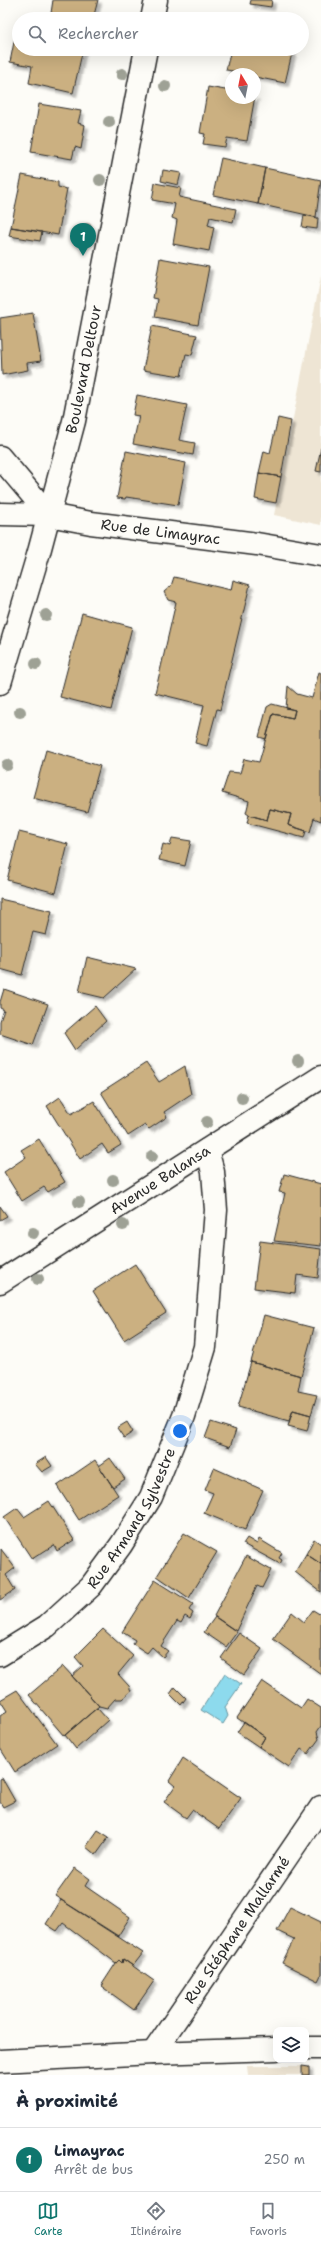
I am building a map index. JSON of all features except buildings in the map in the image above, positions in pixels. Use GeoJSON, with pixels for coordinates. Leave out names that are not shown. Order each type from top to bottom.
{"type":"FeatureCollection","features":[{"type":"Feature","properties":{"kind":"street"},"geometry":{"type":"LineString","coordinates":[[153,12],[156,0]]}},
{"type":"Feature","properties":{"kind":"street","name":"Boulevard Deltour"},"geometry":{"type":"LineString","coordinates":[[0,683],[49,515],[74,421],[145,56]]}},
{"type":"Feature","properties":{"kind":"street"},"geometry":{"type":"LineString","coordinates":[[0,457],[49,515]]}},
{"type":"Feature","properties":{"kind":"street","name":"Rue de Limayrac"},"geometry":{"type":"LineString","coordinates":[[0,514],[49,515],[92,523],[257,544],[321,555]]}},
{"type":"Feature","properties":{"kind":"street","name":"Avenue Balansa"},"geometry":{"type":"LineString","coordinates":[[0,1282],[321,1076]]}},
{"type":"Feature","properties":{"kind":"street","name":"Rue Armand Sylvestre"},"geometry":{"type":"LineString","coordinates":[[0,1655],[47,1626],[91,1586],[121,1545],[151,1498],[184,1416],[205,1346],[216,1210],[213,1172],[207,1150]]}},
{"type":"Feature","properties":{"kind":"street","name":"Rue Stéphane Mallarmé"},"geometry":{"type":"LineString","coordinates":[[153,2053],[321,1807]]}},
{"type":"Feature","properties":{"kind":"street"},"geometry":{"type":"LineString","coordinates":[[309,2048],[321,2048]]}},
{"type":"Feature","properties":{"kind":"street"},"geometry":{"type":"LineString","coordinates":[[0,2061],[153,2053],[273,2049]]}},
{"type":"Feature","properties":{"kind":"shaded area"},"geometry":{"type":"Polygon","coordinates":[[[321,276],[321,525],[274,515],[321,276]]]}},
{"type":"Feature","properties":{"kind":"shaded area"},"geometry":{"type":"Polygon","coordinates":[[[247,2066],[302,2066],[301,2075],[248,2075],[247,2066]]]}},
{"type":"Feature","properties":{"kind":"water"},"geometry":{"type":"Polygon","coordinates":[[[225,1673],[241,1684],[225,1707],[228,1716],[223,1724],[201,1710],[225,1673]]]}},
{"type":"Feature","properties":{"kind":"place","name":"Limayrac"},"geometry":{"type":"Point","coordinates":[83,256]}}]}
